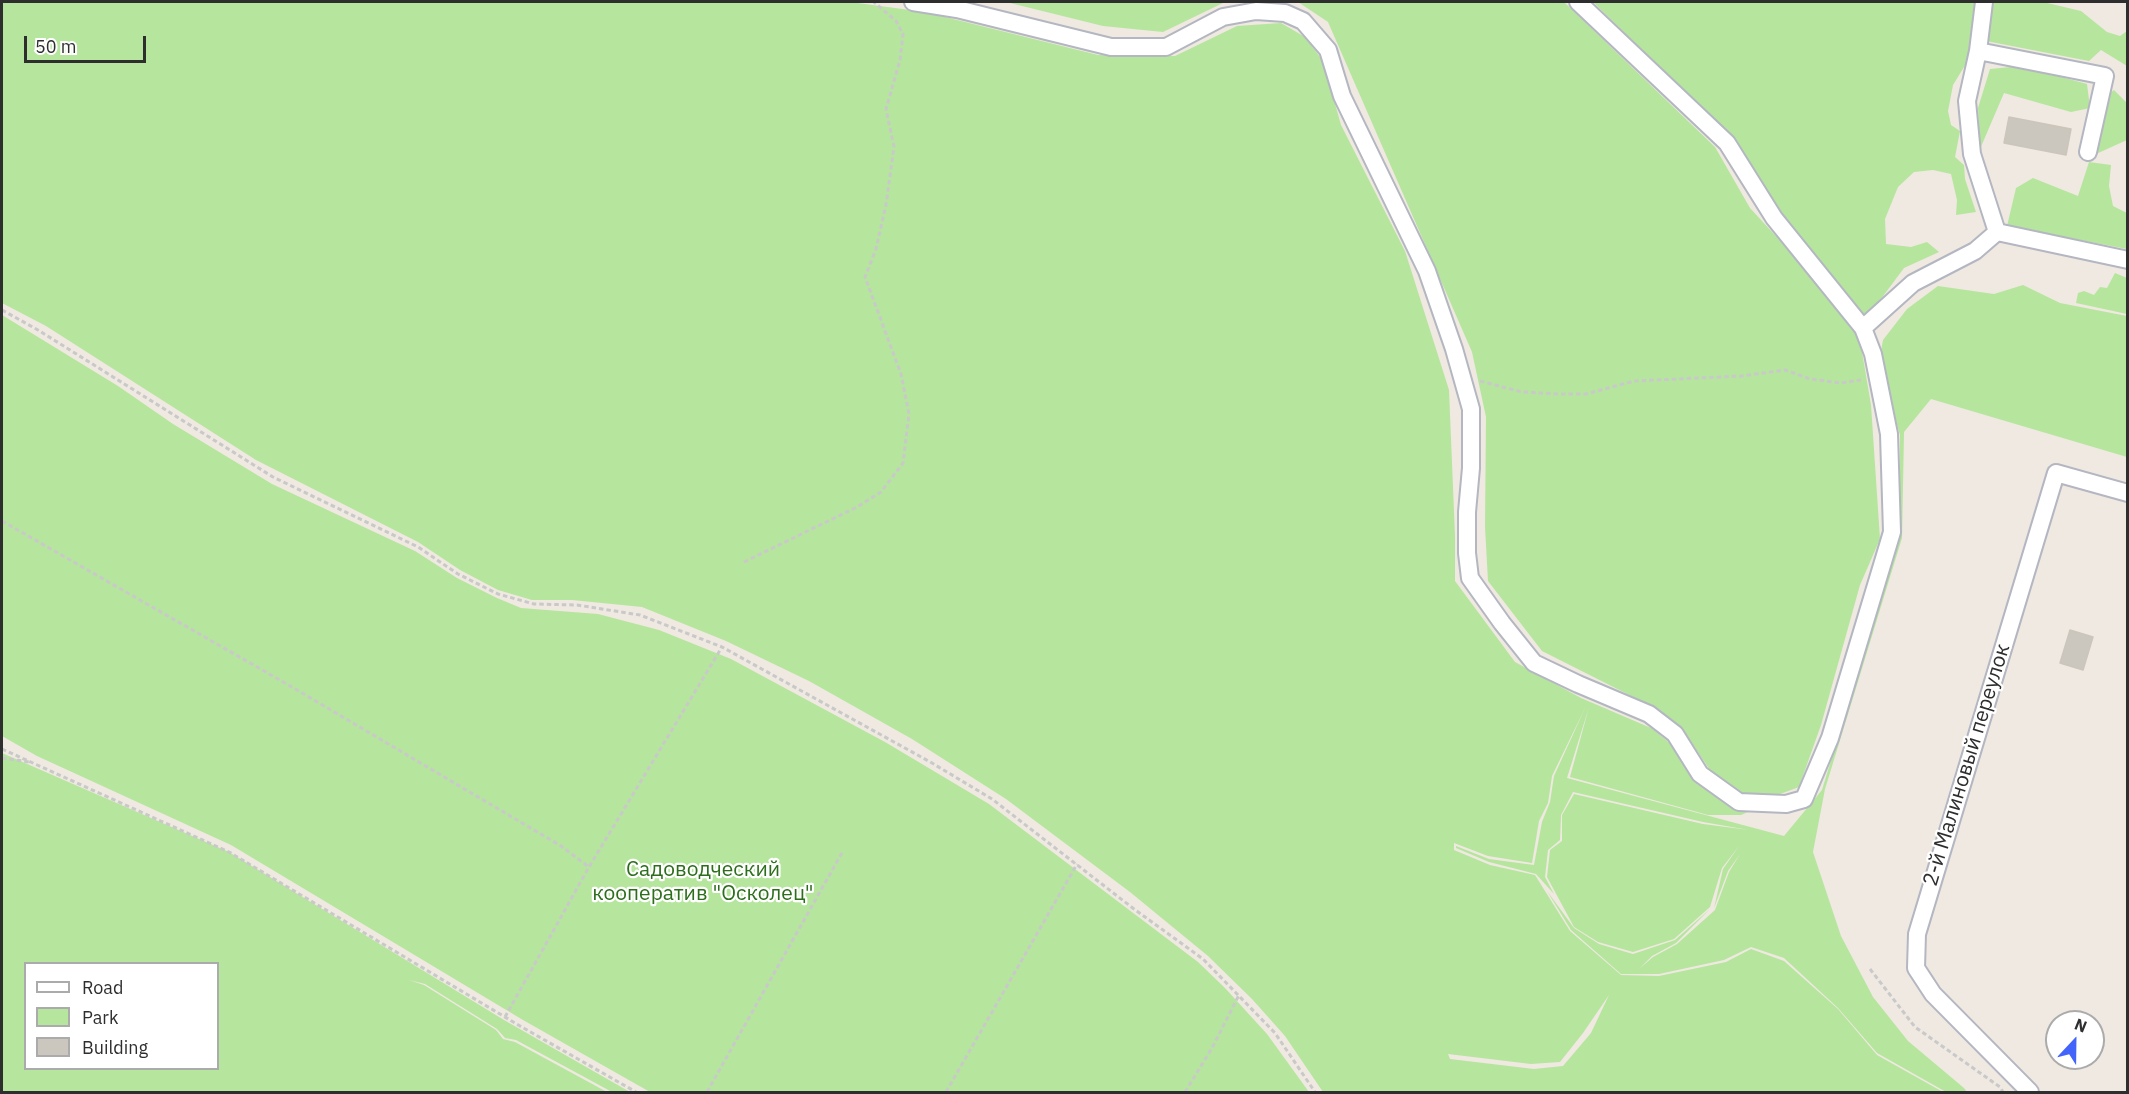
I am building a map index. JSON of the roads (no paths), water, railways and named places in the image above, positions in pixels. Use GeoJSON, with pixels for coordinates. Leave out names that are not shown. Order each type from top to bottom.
{"type":"FeatureCollection","features":[{"type":"Feature","properties":{"kind":"street"},"geometry":{"type":"LineString","coordinates":[[913,2],[957,9],[1111,47],[1166,47],[1223,17],[1256,11],[1285,13],[1303,21],[1328,50],[1342,96],[1427,271],[1462,375],[1471,410],[1471,468],[1467,512],[1467,553],[1470,578],[1534,663],[1649,714],[1675,734],[1700,774],[1739,802],[1785,804],[1804,799],[1830,738],[1892,532],[1889,434],[1873,354],[1863,328],[1774,218],[1727,143],[1578,2]]}},
{"type":"Feature","properties":{"kind":"street"},"geometry":{"type":"LineString","coordinates":[[1984,2],[1978,51],[1966,101],[1972,154],[1996,232]]}},
{"type":"Feature","properties":{"kind":"street"},"geometry":{"type":"LineString","coordinates":[[1978,51],[2105,76],[2088,152]]}},
{"type":"Feature","properties":{"kind":"street"},"geometry":{"type":"LineString","coordinates":[[1863,328],[1913,284],[1975,251],[1996,232]]}},
{"type":"Feature","properties":{"kind":"street"},"geometry":{"type":"LineString","coordinates":[[1996,232],[2127,260]]}},
{"type":"Feature","properties":{"kind":"street","name":"2-й Малиновый переулок"},"geometry":{"type":"LineString","coordinates":[[2030,1092],[1933,994],[1916,968],[1917,934],[2056,473],[2127,493]]}},
{"type":"Feature","properties":{"kind":"park label","name":"Садоводческий кооператив \"Осколец\""},"geometry":{"type":"Point","coordinates":[703,882]}}]}
